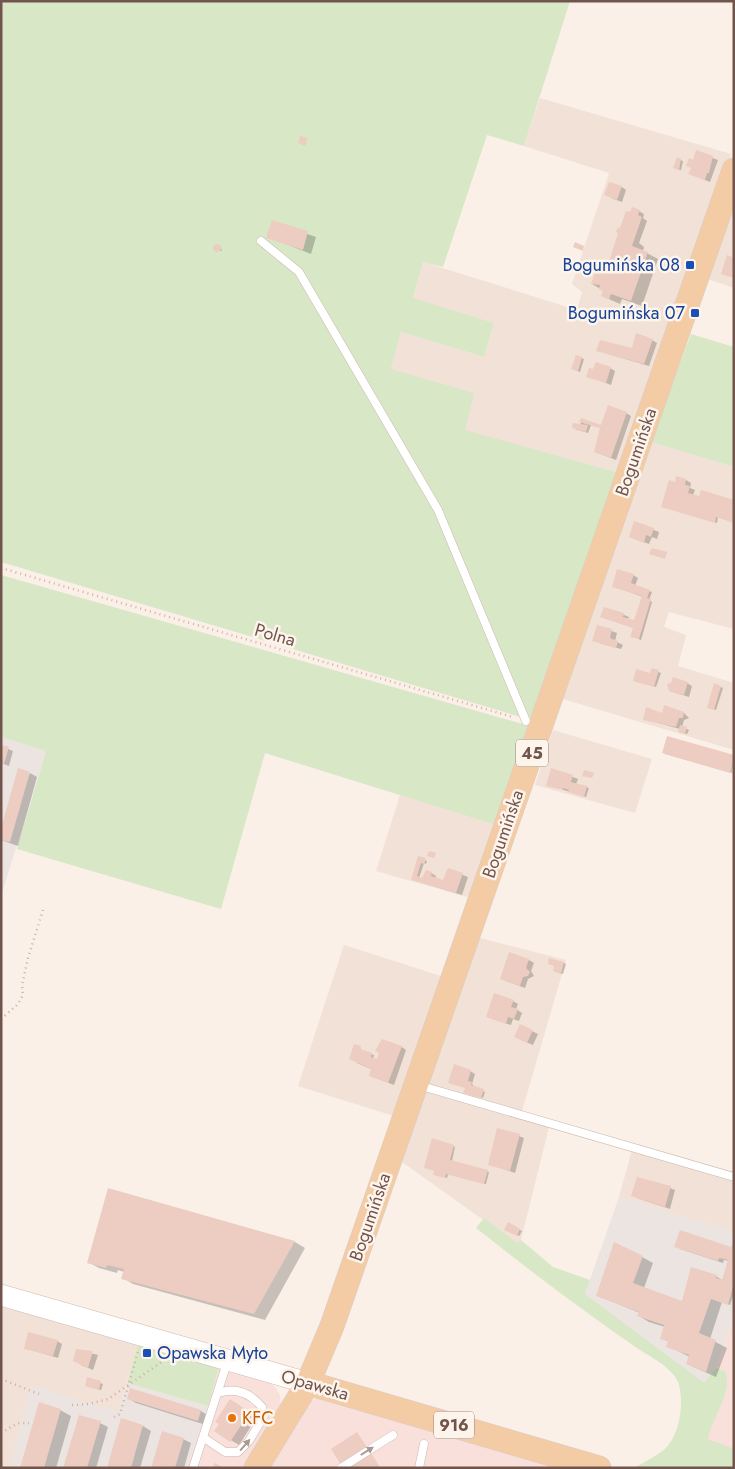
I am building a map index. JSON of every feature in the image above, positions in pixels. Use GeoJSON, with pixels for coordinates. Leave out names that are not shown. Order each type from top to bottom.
{"type":"FeatureCollection","features":[{"type":"Feature","properties":{"kind":"main road","name":"Bogumińska"},"geometry":{"type":"LineString","coordinates":[[308,1383],[340,1303],[734,170]]}},
{"type":"Feature","properties":{"kind":"main road","name":"Opawska"},"geometry":{"type":"LineString","coordinates":[[1,1294],[599,1468]]}},
{"type":"Feature","properties":{"kind":"main road","name":"45"},"geometry":{"type":"LineString","coordinates":[[256,1468],[308,1383]]}},
{"type":"Feature","properties":{"kind":"lane"},"geometry":{"type":"LineString","coordinates":[[261,241],[300,272],[438,510],[526,721]]}},
{"type":"Feature","properties":{"kind":"lane"},"geometry":{"type":"LineString","coordinates":[[416,1085],[734,1177]]}},
{"type":"Feature","properties":{"kind":"lane"},"geometry":{"type":"LineString","coordinates":[[193,1468],[228,1360]]}},
{"type":"Feature","properties":{"kind":"lane"},"geometry":{"type":"LineString","coordinates":[[204,1438],[225,1452],[238,1452],[249,1441],[264,1416],[262,1407],[242,1392],[229,1390],[218,1393]]}},
{"type":"Feature","properties":{"kind":"lane"},"geometry":{"type":"LineString","coordinates":[[341,1468],[393,1435]]}},
{"type":"Feature","properties":{"kind":"lane"},"geometry":{"type":"LineString","coordinates":[[419,1468],[424,1444]]}},
{"type":"Feature","properties":{"kind":"path","name":"Polna"},"geometry":{"type":"LineString","coordinates":[[1,568],[526,721]]}},
{"type":"Feature","properties":{"kind":"path"},"geometry":{"type":"LineString","coordinates":[[1,1019],[18,1004],[23,995],[22,985],[28,958],[43,910]]}},
{"type":"Feature","properties":{"kind":"path"},"geometry":{"type":"LineString","coordinates":[[114,1417],[120,1414],[143,1336]]}},
{"type":"Feature","properties":{"kind":"path"},"geometry":{"type":"LineString","coordinates":[[72,1405],[108,1399],[129,1383],[184,1348]]}},
{"type":"Feature","properties":{"kind":"path"},"geometry":{"type":"LineString","coordinates":[[1,1379],[39,1394]]}},
{"type":"Feature","properties":{"kind":"path"},"geometry":{"type":"LineString","coordinates":[[1,1433],[18,1423],[29,1423]]}},
{"type":"Feature","properties":{"kind":"shaded area"},"geometry":{"type":"Polygon","coordinates":[[[540,98],[731,154],[620,473],[464,430],[391,369],[401,332],[484,357],[494,323],[413,299],[423,262],[577,310],[582,292],[572,284],[609,173],[524,146],[540,98]]]}},
{"type":"Feature","properties":{"kind":"shaded area"},"geometry":{"type":"Polygon","coordinates":[[[734,207],[734,288],[708,279],[734,207]]]}},
{"type":"Feature","properties":{"kind":"shaded area"},"geometry":{"type":"Polygon","coordinates":[[[651,442],[734,467],[734,629],[669,612],[664,627],[686,635],[678,666],[734,683],[734,750],[563,699],[651,442]]]}},
{"type":"Feature","properties":{"kind":"shaded area"},"geometry":{"type":"Polygon","coordinates":[[[553,730],[652,759],[635,813],[535,785],[553,730]]]}},
{"type":"Feature","properties":{"kind":"shaded area"},"geometry":{"type":"Polygon","coordinates":[[[1,737],[46,751],[1,896],[1,737]]]}},
{"type":"Feature","properties":{"kind":"shaded area"},"geometry":{"type":"Polygon","coordinates":[[[400,795],[499,826],[474,899],[376,871],[400,795]]]}},
{"type":"Feature","properties":{"kind":"shaded area"},"geometry":{"type":"Polygon","coordinates":[[[476,937],[566,960],[520,1118],[549,1127],[521,1240],[517,1244],[402,1162],[476,937]]]}},
{"type":"Feature","properties":{"kind":"shaded area"},"geometry":{"type":"Polygon","coordinates":[[[344,945],[444,977],[397,1117],[298,1086],[344,945]]]}},
{"type":"Feature","properties":{"kind":"shaded area"},"geometry":{"type":"Polygon","coordinates":[[[632,1150],[734,1180],[734,1232],[619,1197],[632,1150]]]}},
{"type":"Feature","properties":{"kind":"shaded area"},"geometry":{"type":"Polygon","coordinates":[[[619,1197],[734,1232],[734,1315],[716,1368],[704,1384],[585,1294],[619,1197]]]}},
{"type":"Feature","properties":{"kind":"shaded area"},"geometry":{"type":"Polygon","coordinates":[[[1,1304],[138,1344],[118,1412],[31,1386],[10,1468],[1,1468],[1,1304]]]}},
{"type":"Feature","properties":{"kind":"shaded area"},"geometry":{"type":"Polygon","coordinates":[[[734,1315],[734,1464],[689,1450],[734,1315]]]}},
{"type":"Feature","properties":{"kind":"shaded area"},"geometry":{"type":"Polygon","coordinates":[[[219,1367],[267,1381],[275,1387],[280,1395],[281,1411],[248,1468],[187,1468],[219,1367]]]}},
{"type":"Feature","properties":{"kind":"shaded area"},"geometry":{"type":"Polygon","coordinates":[[[127,1383],[208,1406],[187,1468],[10,1468],[31,1385],[118,1412],[127,1383]]]}},
{"type":"Feature","properties":{"kind":"shaded area"},"geometry":{"type":"Polygon","coordinates":[[[322,1395],[560,1468],[264,1468],[304,1405],[322,1395]]]}},
{"type":"Feature","properties":{"kind":"green space"},"geometry":{"type":"Polygon","coordinates":[[[1,1],[570,1],[524,146],[487,135],[443,267],[423,262],[413,298],[494,323],[484,357],[401,332],[391,369],[474,393],[465,430],[620,473],[534,717],[524,718],[1,562],[1,1]]]}},
{"type":"Feature","properties":{"kind":"green space"},"geometry":{"type":"Polygon","coordinates":[[[691,334],[734,347],[734,467],[651,442],[691,334]]]}},
{"type":"Feature","properties":{"kind":"green space"},"geometry":{"type":"Polygon","coordinates":[[[1,575],[533,727],[499,826],[265,753],[221,909],[17,849],[46,751],[1,737],[1,575]]]}},
{"type":"Feature","properties":{"kind":"green space"},"geometry":{"type":"Polygon","coordinates":[[[484,1218],[517,1243],[521,1240],[553,1267],[590,1280],[585,1294],[704,1383],[716,1368],[725,1371],[727,1387],[725,1396],[708,1439],[734,1449],[734,1468],[636,1467],[665,1449],[674,1435],[681,1410],[677,1379],[668,1369],[536,1275],[476,1228],[484,1218]]]}},
{"type":"Feature","properties":{"kind":"green space"},"geometry":{"type":"Polygon","coordinates":[[[138,1344],[219,1367],[208,1406],[127,1383],[138,1344]]]}},
{"type":"Feature","properties":{"kind":"building"},"geometry":{"type":"Polygon","coordinates":[[[300,136],[308,138],[305,146],[298,143],[300,136]]]}},
{"type":"Feature","properties":{"kind":"building"},"geometry":{"type":"Polygon","coordinates":[[[696,150],[713,156],[709,173],[707,173],[705,180],[688,174],[691,168],[686,166],[689,158],[693,160],[696,150]]]}},
{"type":"Feature","properties":{"kind":"building"},"geometry":{"type":"Polygon","coordinates":[[[677,157],[681,159],[679,170],[673,168],[677,157]]]}},
{"type":"Feature","properties":{"kind":"building"},"geometry":{"type":"Polygon","coordinates":[[[609,182],[622,186],[617,200],[604,195],[609,182]]]}},
{"type":"Feature","properties":{"kind":"building"},"geometry":{"type":"Polygon","coordinates":[[[632,207],[640,210],[638,215],[642,217],[632,246],[648,252],[631,301],[611,294],[609,299],[601,296],[603,291],[599,289],[600,285],[591,284],[599,259],[608,265],[618,233],[616,232],[618,227],[620,228],[626,211],[630,212],[632,207]]]}},
{"type":"Feature","properties":{"kind":"building"},"geometry":{"type":"Polygon","coordinates":[[[272,220],[308,231],[303,250],[266,238],[272,220]]]}},
{"type":"Feature","properties":{"kind":"building"},"geometry":{"type":"Polygon","coordinates":[[[575,242],[584,246],[583,251],[573,247],[575,242]]]}},
{"type":"Feature","properties":{"kind":"building"},"geometry":{"type":"Polygon","coordinates":[[[217,244],[221,248],[217,252],[213,248],[217,244]]]}},
{"type":"Feature","properties":{"kind":"building"},"geometry":{"type":"Polygon","coordinates":[[[727,255],[734,258],[734,278],[721,274],[727,255]]]}},
{"type":"Feature","properties":{"kind":"building"},"geometry":{"type":"Polygon","coordinates":[[[636,333],[653,339],[644,364],[596,351],[600,340],[632,348],[636,333]]]}},
{"type":"Feature","properties":{"kind":"building"},"geometry":{"type":"Polygon","coordinates":[[[576,355],[582,357],[578,371],[571,369],[576,355]]]}},
{"type":"Feature","properties":{"kind":"building"},"geometry":{"type":"Polygon","coordinates":[[[596,362],[611,367],[606,383],[586,377],[589,368],[593,369],[596,362]]]}},
{"type":"Feature","properties":{"kind":"building"},"geometry":{"type":"Polygon","coordinates":[[[608,405],[627,412],[611,458],[594,452],[600,428],[579,422],[581,418],[601,425],[608,405]]]}},
{"type":"Feature","properties":{"kind":"building"},"geometry":{"type":"Polygon","coordinates":[[[573,423],[588,425],[586,432],[572,428],[573,423]]]}},
{"type":"Feature","properties":{"kind":"building"},"geometry":{"type":"Polygon","coordinates":[[[676,476],[686,479],[685,485],[690,486],[688,493],[699,496],[701,490],[734,500],[734,523],[716,517],[715,523],[661,507],[669,480],[675,482],[676,476]]]}},
{"type":"Feature","properties":{"kind":"building"},"geometry":{"type":"Polygon","coordinates":[[[634,521],[654,528],[651,537],[646,535],[644,543],[629,537],[634,521]]]}},
{"type":"Feature","properties":{"kind":"building"},"geometry":{"type":"Polygon","coordinates":[[[652,548],[667,552],[665,559],[649,554],[652,548]]]}},
{"type":"Feature","properties":{"kind":"building"},"geometry":{"type":"Polygon","coordinates":[[[617,569],[634,574],[631,583],[650,590],[647,598],[651,599],[639,639],[630,637],[633,628],[600,617],[604,607],[624,613],[623,617],[634,620],[642,596],[612,587],[617,569]]]}},
{"type":"Feature","properties":{"kind":"building"},"geometry":{"type":"Polygon","coordinates":[[[597,625],[612,629],[610,638],[618,641],[616,648],[592,641],[597,625]]]}},
{"type":"Feature","properties":{"kind":"building"},"geometry":{"type":"Polygon","coordinates":[[[652,668],[659,670],[654,687],[633,681],[636,669],[650,673],[652,668]]]}},
{"type":"Feature","properties":{"kind":"building"},"geometry":{"type":"Polygon","coordinates":[[[673,677],[688,682],[684,695],[669,691],[667,684],[671,683],[673,677]]]}},
{"type":"Feature","properties":{"kind":"building"},"geometry":{"type":"Polygon","coordinates":[[[714,683],[721,686],[714,710],[707,708],[714,683]]]}},
{"type":"Feature","properties":{"kind":"building"},"geometry":{"type":"Polygon","coordinates":[[[664,705],[684,712],[683,718],[679,718],[676,727],[643,720],[646,707],[662,713],[664,705]]]}},
{"type":"Feature","properties":{"kind":"building"},"geometry":{"type":"Polygon","coordinates":[[[680,725],[687,727],[685,734],[678,732],[680,725]]]}},
{"type":"Feature","properties":{"kind":"building"},"geometry":{"type":"Polygon","coordinates":[[[667,736],[734,755],[730,773],[662,753],[667,736]]]}},
{"type":"Feature","properties":{"kind":"building"},"geometry":{"type":"Polygon","coordinates":[[[1,745],[9,747],[4,764],[1,763],[1,745]]]}},
{"type":"Feature","properties":{"kind":"building"},"geometry":{"type":"Polygon","coordinates":[[[18,768],[30,772],[10,842],[1,840],[1,828],[18,768]]]}},
{"type":"Feature","properties":{"kind":"building"},"geometry":{"type":"Polygon","coordinates":[[[551,768],[573,775],[571,782],[587,786],[584,797],[568,792],[569,790],[563,788],[563,790],[546,786],[551,768]]]}},
{"type":"Feature","properties":{"kind":"building"},"geometry":{"type":"Polygon","coordinates":[[[584,770],[594,773],[592,778],[582,776],[584,770]]]}},
{"type":"Feature","properties":{"kind":"building"},"geometry":{"type":"Polygon","coordinates":[[[429,851],[436,853],[434,858],[427,856],[429,851]]]}},
{"type":"Feature","properties":{"kind":"building"},"geometry":{"type":"Polygon","coordinates":[[[418,856],[426,858],[424,864],[421,863],[417,876],[422,878],[426,870],[432,872],[431,876],[441,879],[442,882],[448,868],[463,873],[456,893],[411,880],[418,856]]]}},
{"type":"Feature","properties":{"kind":"building"},"geometry":{"type":"Polygon","coordinates":[[[509,952],[529,959],[526,968],[530,972],[528,976],[523,977],[520,986],[500,979],[509,952]]]}},
{"type":"Feature","properties":{"kind":"building"},"geometry":{"type":"Polygon","coordinates":[[[549,958],[564,962],[561,974],[553,971],[554,966],[548,964],[549,958]]]}},
{"type":"Feature","properties":{"kind":"building"},"geometry":{"type":"Polygon","coordinates":[[[494,993],[514,1000],[511,1007],[518,1009],[514,1019],[508,1017],[506,1024],[486,1017],[494,993]]]}},
{"type":"Feature","properties":{"kind":"building"},"geometry":{"type":"Polygon","coordinates":[[[520,1024],[533,1030],[527,1043],[514,1037],[520,1024]]]}},
{"type":"Feature","properties":{"kind":"building"},"geometry":{"type":"Polygon","coordinates":[[[382,1039],[402,1046],[388,1083],[369,1076],[371,1069],[349,1059],[354,1044],[361,1046],[360,1049],[372,1053],[371,1057],[377,1059],[379,1053],[375,1051],[382,1039]]]}},
{"type":"Feature","properties":{"kind":"building"},"geometry":{"type":"Polygon","coordinates":[[[454,1064],[471,1070],[468,1081],[472,1082],[471,1085],[484,1089],[481,1098],[463,1093],[465,1088],[448,1083],[454,1064]]]}},
{"type":"Feature","properties":{"kind":"building"},"geometry":{"type":"Polygon","coordinates":[[[497,1128],[520,1134],[510,1171],[488,1165],[497,1128]]]}},
{"type":"Feature","properties":{"kind":"building"},"geometry":{"type":"Polygon","coordinates":[[[432,1138],[454,1145],[450,1160],[488,1170],[484,1184],[446,1174],[445,1178],[433,1175],[434,1171],[424,1168],[432,1138]]]}},
{"type":"Feature","properties":{"kind":"building"},"geometry":{"type":"Polygon","coordinates":[[[637,1177],[671,1186],[665,1207],[631,1196],[637,1177]]]}},
{"type":"Feature","properties":{"kind":"building"},"geometry":{"type":"Polygon","coordinates":[[[108,1188],[295,1241],[254,1314],[121,1279],[124,1269],[107,1265],[106,1268],[87,1263],[108,1188]]]}},
{"type":"Feature","properties":{"kind":"building"},"geometry":{"type":"Polygon","coordinates":[[[508,1222],[520,1229],[517,1236],[504,1230],[508,1222]]]}},
{"type":"Feature","properties":{"kind":"building"},"geometry":{"type":"Polygon","coordinates":[[[680,1230],[731,1247],[734,1240],[734,1283],[728,1305],[711,1299],[699,1333],[716,1340],[706,1372],[686,1364],[689,1355],[666,1347],[668,1341],[660,1339],[664,1325],[637,1316],[639,1312],[596,1296],[614,1242],[643,1256],[633,1283],[682,1301],[691,1267],[717,1275],[716,1278],[722,1280],[728,1260],[719,1258],[718,1261],[674,1247],[680,1230]]]}},
{"type":"Feature","properties":{"kind":"building"},"geometry":{"type":"Polygon","coordinates":[[[28,1332],[58,1340],[53,1356],[24,1349],[28,1332]]]}},
{"type":"Feature","properties":{"kind":"building"},"geometry":{"type":"Polygon","coordinates":[[[76,1349],[93,1351],[88,1368],[73,1361],[76,1349]]]}},
{"type":"Feature","properties":{"kind":"building"},"geometry":{"type":"Polygon","coordinates":[[[87,1377],[101,1381],[99,1390],[85,1386],[87,1377]]]}},
{"type":"Feature","properties":{"kind":"building"},"geometry":{"type":"Polygon","coordinates":[[[130,1388],[201,1410],[198,1421],[127,1399],[130,1388]]]}},
{"type":"Feature","properties":{"kind":"building","name":"KFC"},"geometry":{"type":"Polygon","coordinates":[[[230,1399],[250,1412],[230,1442],[214,1431],[219,1424],[215,1422],[230,1399]]]}},
{"type":"Feature","properties":{"kind":"building"},"geometry":{"type":"Polygon","coordinates":[[[39,1402],[61,1409],[44,1468],[20,1468],[39,1402]]]}},
{"type":"Feature","properties":{"kind":"building"},"geometry":{"type":"Polygon","coordinates":[[[79,1415],[101,1421],[87,1468],[63,1468],[79,1415]]]}},
{"type":"Feature","properties":{"kind":"building"},"geometry":{"type":"Polygon","coordinates":[[[121,1418],[143,1425],[131,1468],[107,1468],[121,1418]]]}},
{"type":"Feature","properties":{"kind":"building"},"geometry":{"type":"Polygon","coordinates":[[[162,1431],[184,1438],[175,1468],[151,1468],[162,1431]]]}},
{"type":"Feature","properties":{"kind":"building"},"geometry":{"type":"Polygon","coordinates":[[[357,1432],[380,1467],[343,1468],[331,1449],[357,1432]]]}},
{"type":"Feature","properties":{"kind":"building"},"geometry":{"type":"Polygon","coordinates":[[[215,1463],[224,1468],[212,1468],[215,1463]]]}},
{"type":"Feature","properties":{"kind":"place","name":"Bogumińska 08"},"geometry":{"type":"Point","coordinates":[690,265]}},
{"type":"Feature","properties":{"kind":"place","name":"Bogumińska 07"},"geometry":{"type":"Point","coordinates":[695,313]}},
{"type":"Feature","properties":{"kind":"place","name":"Opawska Myto"},"geometry":{"type":"Point","coordinates":[147,1353]}},
{"type":"Feature","properties":{"kind":"place","name":"KFC"},"geometry":{"type":"Point","coordinates":[232,1418]}}]}
